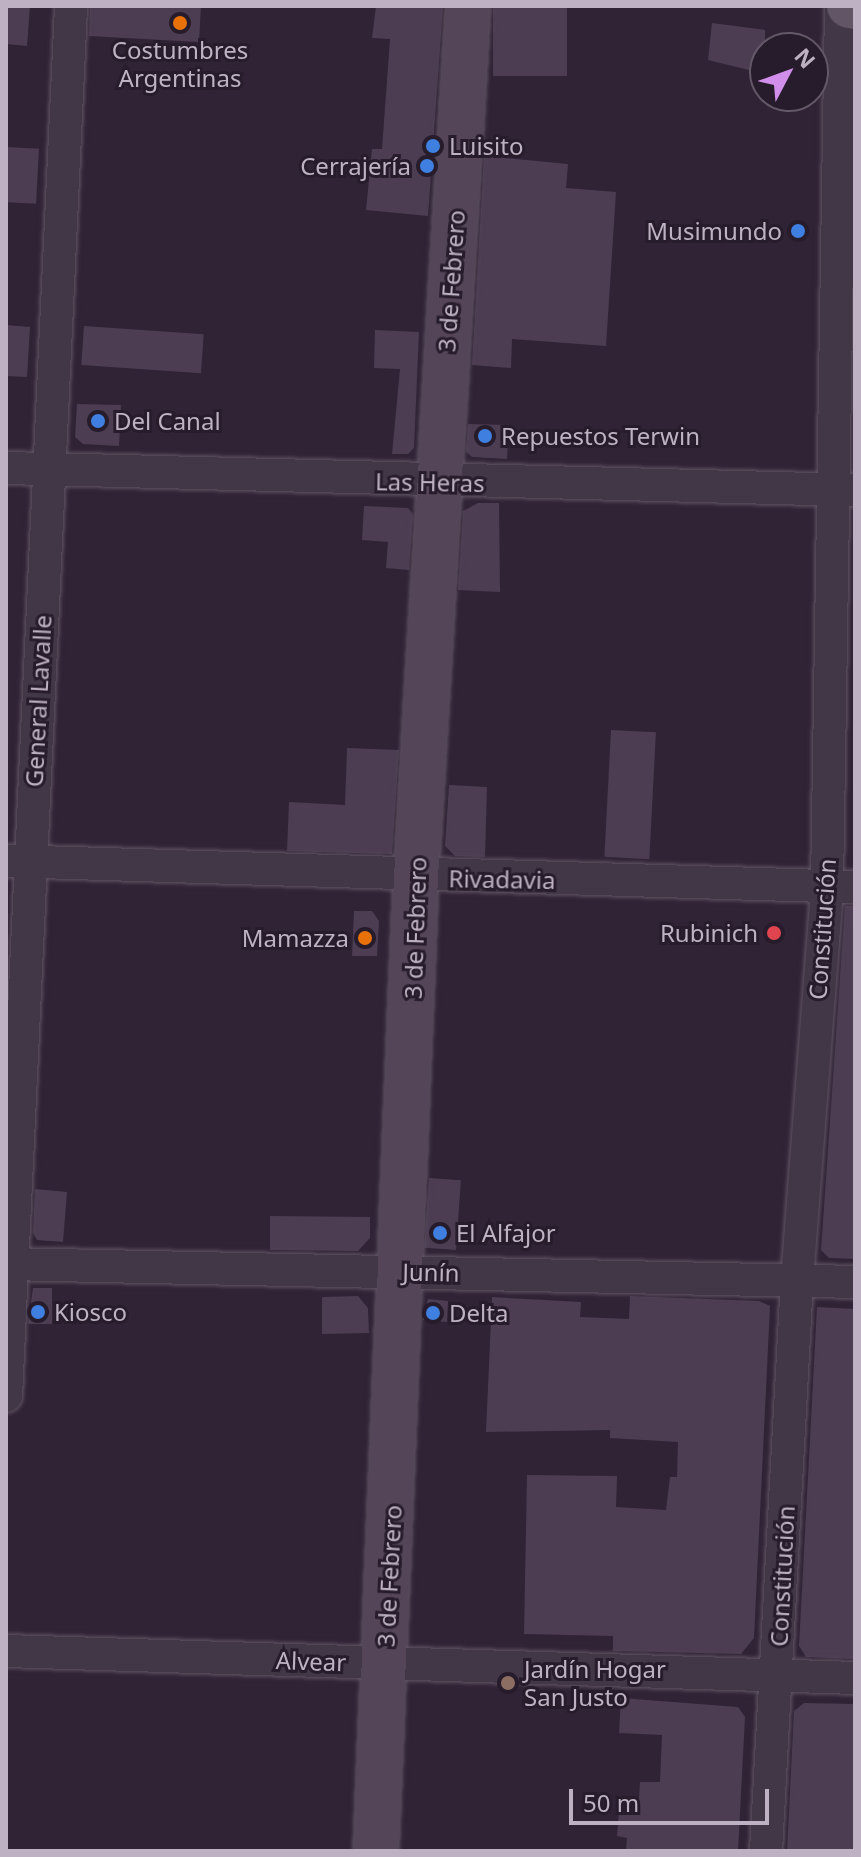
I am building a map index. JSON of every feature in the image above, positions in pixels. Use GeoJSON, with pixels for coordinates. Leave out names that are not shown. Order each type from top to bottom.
{"type":"FeatureCollection","features":[{"type":"Feature","properties":{"kind":"main road"},"geometry":{"type":"LineString","coordinates":[[849,6],[855,7]]}},
{"type":"Feature","properties":{"kind":"street","name":"General Lavalle"},"geometry":{"type":"LineString","coordinates":[[6,1396],[18,862],[48,470],[71,6]]}},
{"type":"Feature","properties":{"kind":"street","name":"3 de Febrero"},"geometry":{"type":"LineString","coordinates":[[376,1851],[416,877],[468,6]]}},
{"type":"Feature","properties":{"kind":"street","name":"Constitución"},"geometry":{"type":"LineString","coordinates":[[766,1851],[797,1280],[841,887],[844,489],[841,6]]}},
{"type":"Feature","properties":{"kind":"street","name":"Las Heras"},"geometry":{"type":"LineString","coordinates":[[6,468],[439,483],[844,489]]}},
{"type":"Feature","properties":{"kind":"street","name":"Rivadavia"},"geometry":{"type":"LineString","coordinates":[[18,862],[416,877],[841,887]]}},
{"type":"Feature","properties":{"kind":"street","name":"Junín"},"geometry":{"type":"LineString","coordinates":[[9,1264],[855,1282]]}},
{"type":"Feature","properties":{"kind":"street","name":"Alvear"},"geometry":{"type":"LineString","coordinates":[[6,1651],[855,1678]]}},
{"type":"Feature","properties":{"kind":"building"},"geometry":{"type":"Polygon","coordinates":[[[6,6],[30,6],[27,46],[6,44],[6,6]]]}},
{"type":"Feature","properties":{"kind":"building"},"geometry":{"type":"Polygon","coordinates":[[[90,6],[201,6],[199,42],[89,36],[90,6]]]}},
{"type":"Feature","properties":{"kind":"building"},"geometry":{"type":"Polygon","coordinates":[[[376,6],[443,6],[428,216],[366,210],[372,149],[382,149],[390,39],[372,38],[376,6]]]}},
{"type":"Feature","properties":{"kind":"building"},"geometry":{"type":"Polygon","coordinates":[[[493,6],[567,6],[567,76],[493,76],[493,6]]]}},
{"type":"Feature","properties":{"kind":"building"},"geometry":{"type":"Polygon","coordinates":[[[712,23],[765,30],[749,32],[749,70],[708,60],[712,23]]]}},
{"type":"Feature","properties":{"kind":"building"},"geometry":{"type":"Polygon","coordinates":[[[6,147],[39,149],[36,204],[6,202],[6,147]]]}},
{"type":"Feature","properties":{"kind":"building"},"geometry":{"type":"Polygon","coordinates":[[[484,156],[568,164],[566,188],[616,192],[606,346],[512,339],[511,368],[472,365],[484,156]]]}},
{"type":"Feature","properties":{"kind":"building"},"geometry":{"type":"Polygon","coordinates":[[[6,325],[30,327],[27,377],[6,376],[6,325]]]}},
{"type":"Feature","properties":{"kind":"building"},"geometry":{"type":"Polygon","coordinates":[[[84,326],[204,334],[201,373],[81,365],[84,326]]]}},
{"type":"Feature","properties":{"kind":"building"},"geometry":{"type":"Polygon","coordinates":[[[375,330],[419,332],[414,448],[408,454],[392,454],[400,369],[374,368],[375,330]]]}},
{"type":"Feature","properties":{"kind":"building","name":"Del Canal"},"geometry":{"type":"Polygon","coordinates":[[[77,404],[121,405],[119,446],[83,444],[75,437],[77,404]]]}},
{"type":"Feature","properties":{"kind":"building","name":"Repuestos Terwin"},"geometry":{"type":"Polygon","coordinates":[[[468,424],[509,425],[507,459],[472,457],[466,452],[468,424]]]}},
{"type":"Feature","properties":{"kind":"building"},"geometry":{"type":"Polygon","coordinates":[[[478,503],[499,503],[500,592],[458,590],[463,511],[478,503]]]}},
{"type":"Feature","properties":{"kind":"building"},"geometry":{"type":"Polygon","coordinates":[[[364,506],[408,508],[413,514],[409,570],[386,568],[388,542],[362,540],[364,506]]]}},
{"type":"Feature","properties":{"kind":"building"},"geometry":{"type":"Polygon","coordinates":[[[611,730],[656,732],[649,859],[604,857],[611,730]]]}},
{"type":"Feature","properties":{"kind":"building"},"geometry":{"type":"Polygon","coordinates":[[[347,748],[399,750],[392,854],[287,851],[289,802],[345,805],[347,748]]]}},
{"type":"Feature","properties":{"kind":"building"},"geometry":{"type":"Polygon","coordinates":[[[449,785],[487,787],[485,857],[455,856],[445,846],[449,785]]]}},
{"type":"Feature","properties":{"kind":"building"},"geometry":{"type":"Polygon","coordinates":[[[845,906],[855,906],[855,1259],[829,1258],[821,1250],[845,906]]]}},
{"type":"Feature","properties":{"kind":"building","name":"Mamazza"},"geometry":{"type":"Polygon","coordinates":[[[354,911],[372,911],[379,921],[377,956],[352,956],[354,911]]]}},
{"type":"Feature","properties":{"kind":"building"},"geometry":{"type":"Polygon","coordinates":[[[429,1178],[461,1180],[456,1250],[424,1248],[429,1178]]]}},
{"type":"Feature","properties":{"kind":"building"},"geometry":{"type":"Polygon","coordinates":[[[35,1189],[67,1192],[63,1242],[37,1240],[33,1233],[35,1189]]]}},
{"type":"Feature","properties":{"kind":"building"},"geometry":{"type":"Polygon","coordinates":[[[270,1216],[370,1217],[370,1238],[358,1251],[270,1250],[270,1216]]]}},
{"type":"Feature","properties":{"kind":"building","name":"Kiosco"},"geometry":{"type":"Polygon","coordinates":[[[33,1288],[52,1288],[52,1324],[28,1324],[33,1288]]]}},
{"type":"Feature","properties":{"kind":"building"},"geometry":{"type":"Polygon","coordinates":[[[358,1296],[368,1308],[369,1333],[322,1334],[322,1297],[358,1296]]]}},
{"type":"Feature","properties":{"kind":"building"},"geometry":{"type":"Polygon","coordinates":[[[630,1296],[759,1301],[770,1306],[754,1638],[741,1654],[613,1651],[613,1636],[524,1634],[527,1475],[617,1476],[616,1507],[666,1510],[670,1477],[677,1477],[678,1442],[610,1438],[610,1430],[486,1432],[492,1297],[581,1302],[580,1317],[629,1319],[630,1296]]]}},
{"type":"Feature","properties":{"kind":"building","name":"Delta"},"geometry":{"type":"Polygon","coordinates":[[[428,1299],[448,1301],[447,1322],[423,1320],[428,1299]]]}},
{"type":"Feature","properties":{"kind":"building"},"geometry":{"type":"Polygon","coordinates":[[[817,1307],[855,1309],[855,1659],[806,1657],[799,1646],[817,1307]]]}},
{"type":"Feature","properties":{"kind":"building"},"geometry":{"type":"Polygon","coordinates":[[[621,1698],[738,1707],[745,1717],[738,1851],[626,1851],[627,1838],[617,1836],[620,1798],[639,1799],[640,1782],[660,1782],[662,1735],[619,1733],[621,1698]]]}},
{"type":"Feature","properties":{"kind":"building"},"geometry":{"type":"Polygon","coordinates":[[[804,1703],[855,1704],[855,1851],[787,1851],[794,1711],[804,1703]]]}},
{"type":"Feature","properties":{"kind":"place","name":"Costumbres Argentinas"},"geometry":{"type":"Point","coordinates":[180,23]}},
{"type":"Feature","properties":{"kind":"place","name":"Luisito"},"geometry":{"type":"Point","coordinates":[433,146]}},
{"type":"Feature","properties":{"kind":"place","name":"Cerrajería"},"geometry":{"type":"Point","coordinates":[427,166]}},
{"type":"Feature","properties":{"kind":"place","name":"Musimundo"},"geometry":{"type":"Point","coordinates":[798,231]}},
{"type":"Feature","properties":{"kind":"place","name":"Del Canal"},"geometry":{"type":"Point","coordinates":[98,421]}},
{"type":"Feature","properties":{"kind":"place","name":"Repuestos Terwin"},"geometry":{"type":"Point","coordinates":[485,436]}},
{"type":"Feature","properties":{"kind":"place","name":"Rubinich"},"geometry":{"type":"Point","coordinates":[774,933]}},
{"type":"Feature","properties":{"kind":"place","name":"Mamazza"},"geometry":{"type":"Point","coordinates":[365,938]}},
{"type":"Feature","properties":{"kind":"place","name":"El Alfajor"},"geometry":{"type":"Point","coordinates":[440,1233]}},
{"type":"Feature","properties":{"kind":"place","name":"Kiosco"},"geometry":{"type":"Point","coordinates":[38,1312]}},
{"type":"Feature","properties":{"kind":"place","name":"Delta"},"geometry":{"type":"Point","coordinates":[433,1313]}},
{"type":"Feature","properties":{"kind":"place","name":"Jardín Hogar San Justo"},"geometry":{"type":"Point","coordinates":[508,1683]}}]}
